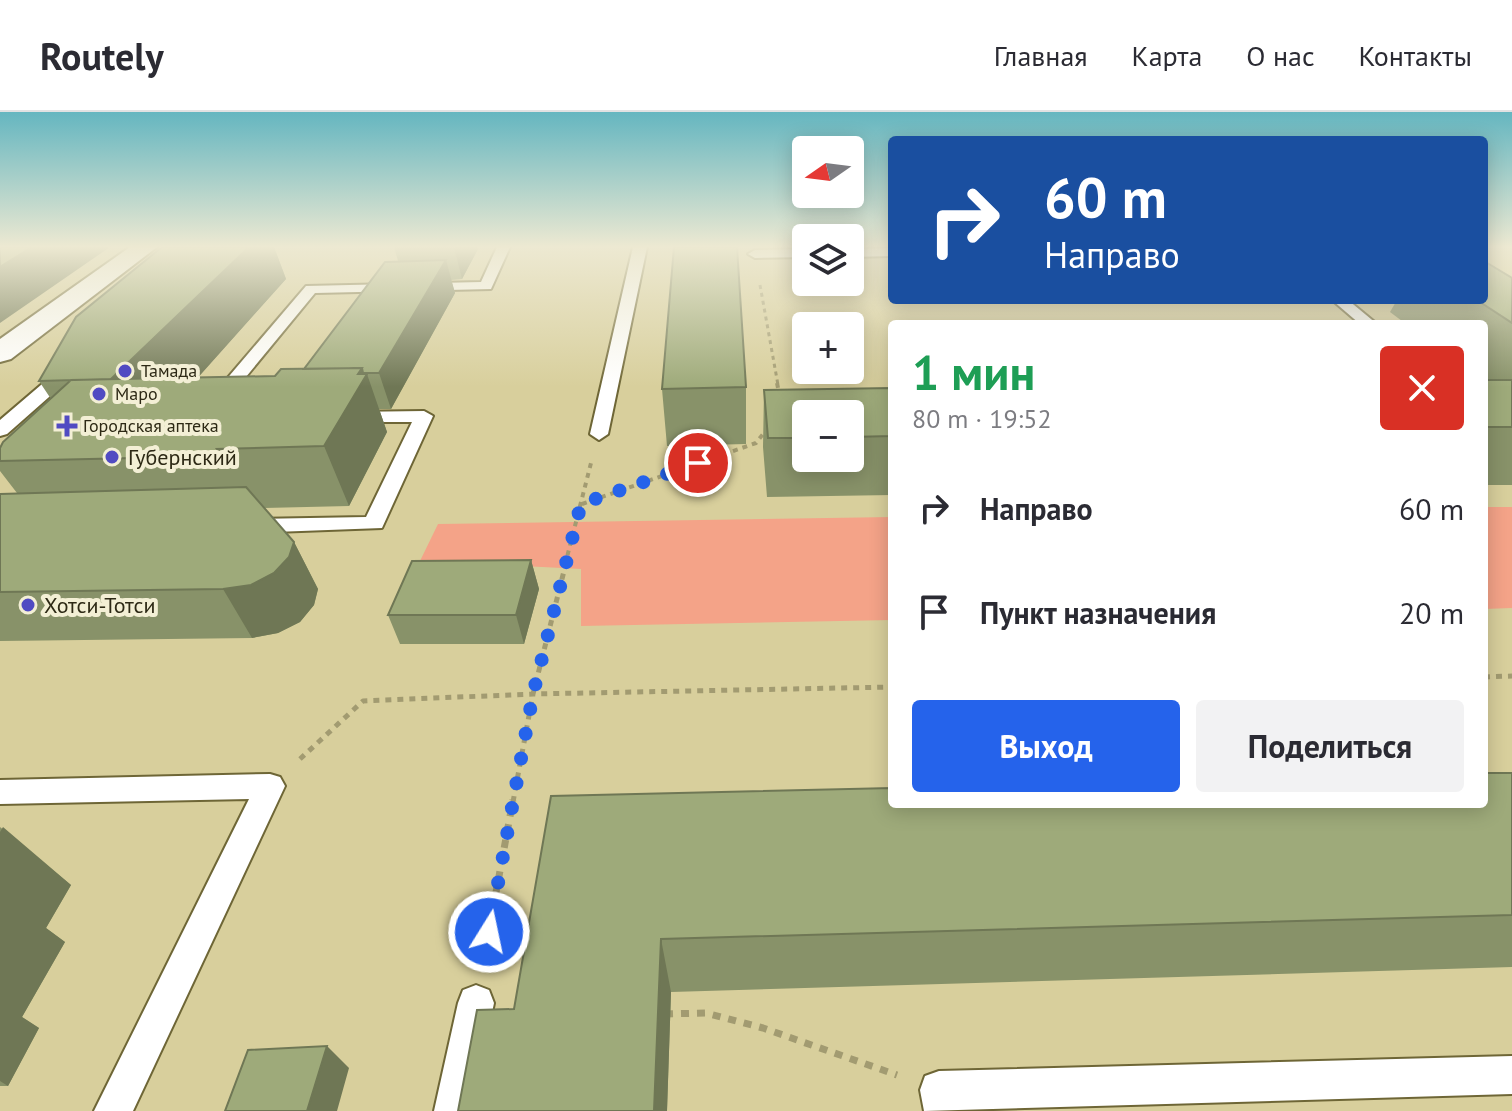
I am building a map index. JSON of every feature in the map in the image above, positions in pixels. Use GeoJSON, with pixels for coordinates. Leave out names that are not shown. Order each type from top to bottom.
{"type":"FeatureCollection","features":[{"type":"Feature","properties":{"kind":"street"},"geometry":{"type":"LineString","coordinates":[[0,353],[81,294]]}},
{"type":"Feature","properties":{"kind":"lane"},"geometry":{"type":"LineString","coordinates":[[233,419],[201,419],[307,294]]}},
{"type":"Feature","properties":{"kind":"lane"},"geometry":{"type":"LineString","coordinates":[[599,434],[630,294]]}},
{"type":"Feature","properties":{"kind":"lane"},"geometry":{"type":"LineString","coordinates":[[1344,304],[1364,320]]}},
{"type":"Feature","properties":{"kind":"lane"},"geometry":{"type":"LineString","coordinates":[[0,430],[85,357]]}},
{"type":"Feature","properties":{"kind":"lane"},"geometry":{"type":"LineString","coordinates":[[235,526],[374,523],[424,416],[329,417]]}},
{"type":"Feature","properties":{"kind":"lane"},"geometry":{"type":"LineString","coordinates":[[0,792],[270,786],[113,1111]]}},
{"type":"Feature","properties":{"kind":"lane"},"geometry":{"type":"LineString","coordinates":[[453,1111],[474,1012]]}},
{"type":"Feature","properties":{"kind":"lane"},"geometry":{"type":"LineString","coordinates":[[941,1101],[1512,1075]]}},
{"type":"Feature","properties":{"kind":"path"},"geometry":{"type":"LineString","coordinates":[[762,294],[780,395]]}},
{"type":"Feature","properties":{"kind":"path"},"geometry":{"type":"LineString","coordinates":[[581,504],[756,443],[774,421]]}},
{"type":"Feature","properties":{"kind":"path"},"geometry":{"type":"LineString","coordinates":[[474,1012],[533,694],[599,434]]}},
{"type":"Feature","properties":{"kind":"path"},"geometry":{"type":"LineString","coordinates":[[1488,677],[1512,676]]}},
{"type":"Feature","properties":{"kind":"path"},"geometry":{"type":"LineString","coordinates":[[270,786],[363,701],[533,694],[888,687]]}},
{"type":"Feature","properties":{"kind":"path"},"geometry":{"type":"LineString","coordinates":[[659,1015],[706,1013],[763,1028],[941,1101]]}},
{"type":"Feature","properties":{"kind":"shaded area"},"geometry":{"type":"Polygon","coordinates":[[[1488,507],[1512,507],[1512,608],[1488,609],[1488,507]]]}},
{"type":"Feature","properties":{"kind":"shaded area"},"geometry":{"type":"Polygon","coordinates":[[[888,517],[888,620],[581,626],[581,569],[420,561],[438,524],[888,517]]]}},
{"type":"Feature","properties":{"kind":"building"},"geometry":{"type":"Polygon","coordinates":[[[105,294],[200,294],[111,379],[39,381],[76,317],[105,294]]]}},
{"type":"Feature","properties":{"kind":"building"},"geometry":{"type":"Polygon","coordinates":[[[361,294],[426,294],[379,373],[363,373],[362,368],[304,369],[361,294]]]}},
{"type":"Feature","properties":{"kind":"building"},"geometry":{"type":"Polygon","coordinates":[[[670,294],[740,294],[746,387],[662,389],[670,294]]]}},
{"type":"Feature","properties":{"kind":"building"},"geometry":{"type":"Polygon","coordinates":[[[1488,294],[1512,294],[1512,323],[1483,304],[1488,304],[1488,294]]]}},
{"type":"Feature","properties":{"kind":"building"},"geometry":{"type":"Polygon","coordinates":[[[362,368],[358,374],[367,374],[324,446],[217,449],[223,456],[0,461],[3,442],[71,380],[275,376],[281,369],[362,368]]]}},
{"type":"Feature","properties":{"kind":"building"},"geometry":{"type":"Polygon","coordinates":[[[1488,380],[1512,380],[1512,427],[1488,427],[1488,380]]]}},
{"type":"Feature","properties":{"kind":"building"},"geometry":{"type":"Polygon","coordinates":[[[888,388],[888,436],[864,437],[864,400],[792,400],[792,438],[768,438],[764,390],[888,388]]]}},
{"type":"Feature","properties":{"kind":"building"},"geometry":{"type":"Polygon","coordinates":[[[246,487],[294,542],[289,557],[274,573],[251,585],[223,589],[0,592],[0,494],[246,487]]]}},
{"type":"Feature","properties":{"kind":"building"},"geometry":{"type":"Polygon","coordinates":[[[531,560],[516,615],[388,615],[412,561],[531,560]]]}},
{"type":"Feature","properties":{"kind":"building"},"geometry":{"type":"Polygon","coordinates":[[[1488,773],[1512,773],[1512,915],[661,939],[654,1111],[458,1111],[477,1010],[514,1009],[551,796],[888,788],[888,808],[1488,808],[1488,773]]]}},
{"type":"Feature","properties":{"kind":"building"},"geometry":{"type":"Polygon","coordinates":[[[327,1046],[307,1111],[225,1111],[248,1050],[327,1046]]]}},
{"type":"Feature","properties":{"kind":"place","name":"Тамада"},"geometry":{"type":"Point","coordinates":[125,371]}},
{"type":"Feature","properties":{"kind":"place","name":"Маро"},"geometry":{"type":"Point","coordinates":[99,394]}},
{"type":"Feature","properties":{"kind":"place","name":"Городская аптека"},"geometry":{"type":"Point","coordinates":[67,426]}},
{"type":"Feature","properties":{"kind":"place","name":"Губернский"},"geometry":{"type":"Point","coordinates":[112,457]}},
{"type":"Feature","properties":{"kind":"place","name":"Хотси-Тотси"},"geometry":{"type":"Point","coordinates":[28,605]}},
{"type":"Feature","properties":{"kind":"route"},"geometry":{"type":"LineString","coordinates":[[489,932],[533,694],[581,504],[698,463]]}}]}
